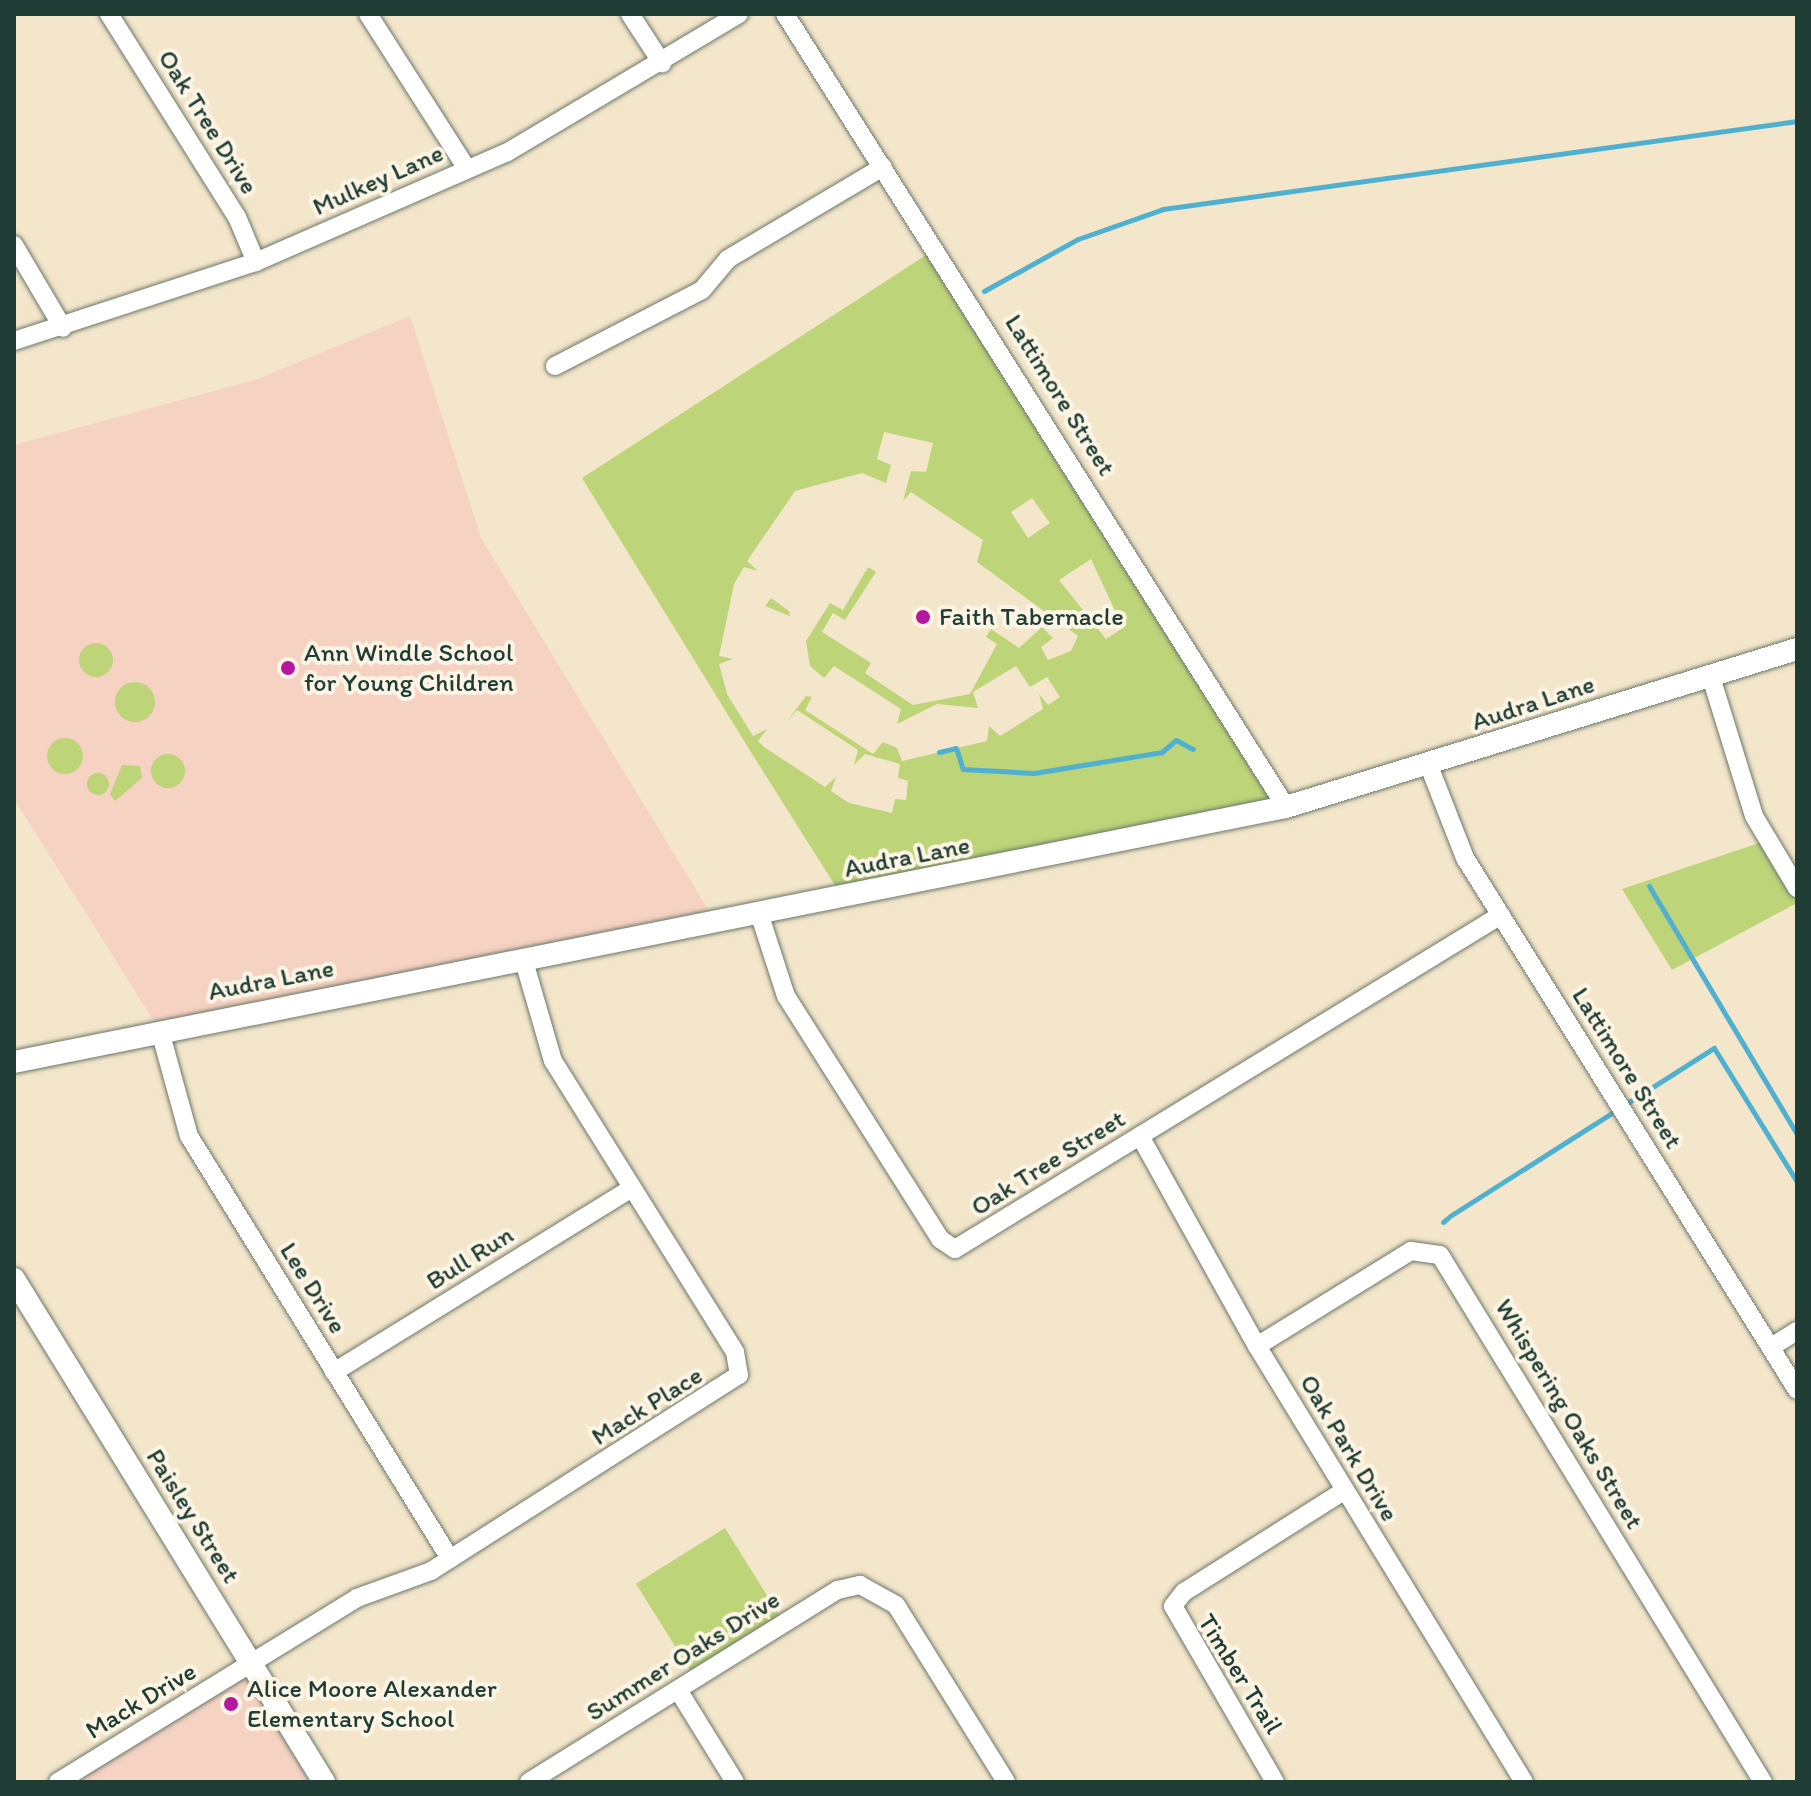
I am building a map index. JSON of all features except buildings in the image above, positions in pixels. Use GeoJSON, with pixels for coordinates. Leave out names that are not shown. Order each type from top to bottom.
{"type":"FeatureCollection","features":[{"type":"Feature","properties":{"kind":"street","name":"Oak Tree Drive"},"geometry":{"type":"LineString","coordinates":[[109,14],[237,217],[256,262]]}},
{"type":"Feature","properties":{"kind":"street"},"geometry":{"type":"LineString","coordinates":[[368,14],[467,169]]}},
{"type":"Feature","properties":{"kind":"street"},"geometry":{"type":"LineString","coordinates":[[630,14],[662,63]]}},
{"type":"Feature","properties":{"kind":"street","name":"Mulkey Lane"},"geometry":{"type":"LineString","coordinates":[[14,341],[63,328],[256,262],[467,169],[662,63],[739,14]]}},
{"type":"Feature","properties":{"kind":"street","name":"Lattimore Street"},"geometry":{"type":"LineString","coordinates":[[785,14],[1286,807]]}},
{"type":"Feature","properties":{"kind":"street"},"geometry":{"type":"LineString","coordinates":[[555,366],[691,297],[728,259],[883,167]]}},
{"type":"Feature","properties":{"kind":"street"},"geometry":{"type":"LineString","coordinates":[[14,245],[63,328]]}},
{"type":"Feature","properties":{"kind":"street","name":"Audra Lane"},"geometry":{"type":"LineString","coordinates":[[14,1062],[523,958],[760,916],[1286,807],[1429,766],[1797,649]]}},
{"type":"Feature","properties":{"kind":"street"},"geometry":{"type":"LineString","coordinates":[[1711,677],[1760,829],[1797,888]]}},
{"type":"Feature","properties":{"kind":"street","name":"Lattimore Street"},"geometry":{"type":"LineString","coordinates":[[1429,766],[1451,831],[1797,1390]]}},
{"type":"Feature","properties":{"kind":"street","name":"Oak Tree Street"},"geometry":{"type":"LineString","coordinates":[[760,916],[786,996],[947,1247],[963,1247],[1501,915]]}},
{"type":"Feature","properties":{"kind":"street","name":"Mack Place"},"geometry":{"type":"LineString","coordinates":[[251,1665],[357,1598],[450,1559],[739,1375],[735,1352],[553,1061],[523,958]]}},
{"type":"Feature","properties":{"kind":"street","name":"Lee Drive"},"geometry":{"type":"LineString","coordinates":[[160,1031],[189,1136],[450,1559]]}},
{"type":"Feature","properties":{"kind":"street","name":"Oak Park Drive"},"geometry":{"type":"LineString","coordinates":[[1140,1136],[1257,1346],[1524,1782]]}},
{"type":"Feature","properties":{"kind":"street","name":"Bull Run"},"geometry":{"type":"LineString","coordinates":[[334,1372],[632,1188]]}},
{"type":"Feature","properties":{"kind":"street","name":"Whispering Oaks Street"},"geometry":{"type":"LineString","coordinates":[[1257,1346],[1411,1251],[1440,1255],[1763,1782]]}},
{"type":"Feature","properties":{"kind":"street","name":"Paisley Street"},"geometry":{"type":"LineString","coordinates":[[14,1279],[324,1782]]}},
{"type":"Feature","properties":{"kind":"street"},"geometry":{"type":"LineString","coordinates":[[1771,1347],[1797,1331]]}},
{"type":"Feature","properties":{"kind":"street","name":"Timber Trail"},"geometry":{"type":"LineString","coordinates":[[1275,1782],[1173,1606],[1184,1592],[1344,1491]]}},
{"type":"Feature","properties":{"kind":"street","name":"Summer Oaks Drive"},"geometry":{"type":"LineString","coordinates":[[529,1782],[838,1590],[869,1586],[896,1605],[1006,1782]]}},
{"type":"Feature","properties":{"kind":"street","name":"Mack Drive"},"geometry":{"type":"LineString","coordinates":[[58,1782],[251,1665]]}},
{"type":"Feature","properties":{"kind":"street"},"geometry":{"type":"LineString","coordinates":[[678,1690],[735,1782]]}},
{"type":"Feature","properties":{"kind":"shaded area","name":"Ann Windle School for Young Children"},"geometry":{"type":"Polygon","coordinates":[[[410,316],[481,538],[717,924],[160,1031],[14,799],[14,445],[255,380],[410,316]]]}},
{"type":"Feature","properties":{"kind":"shaded area","name":"Alice Moore Alexander Elementary School"},"geometry":{"type":"Polygon","coordinates":[[[251,1665],[324,1782],[58,1782],[251,1665]]]}},
{"type":"Feature","properties":{"kind":"green space"},"geometry":{"type":"Polygon","coordinates":[[[937,248],[1286,807],[843,898],[582,478],[937,248]],[[884,432],[877,459],[891,465],[886,483],[862,473],[795,491],[747,561],[758,571],[744,567],[734,584],[719,656],[733,659],[719,664],[727,694],[753,736],[767,729],[758,741],[764,747],[825,787],[836,777],[831,791],[849,803],[892,813],[895,799],[906,800],[908,781],[898,778],[900,764],[865,754],[854,765],[858,750],[797,710],[787,721],[806,696],[812,697],[805,710],[873,754],[883,742],[897,748],[902,761],[987,741],[989,726],[1000,736],[1043,709],[1039,694],[1048,705],[1060,697],[1047,677],[1030,687],[1016,666],[973,692],[978,708],[937,704],[897,724],[901,709],[834,666],[824,678],[810,666],[806,641],[830,603],[843,610],[868,567],[876,572],[845,620],[833,613],[822,632],[871,663],[865,673],[913,705],[970,694],[997,644],[986,637],[991,629],[1019,648],[1042,627],[1053,638],[1041,647],[1048,660],[1071,651],[1078,636],[977,562],[983,540],[911,492],[903,501],[911,471],[926,472],[933,443],[884,432]],[[1032,498],[1011,512],[1028,538],[1050,523],[1032,498]],[[1091,559],[1059,580],[1106,639],[1123,628],[1091,559]]]}},
{"type":"Feature","properties":{"kind":"green space"},"geometry":{"type":"Polygon","coordinates":[[[771,598],[789,611],[790,616],[765,606],[771,598]]]}},
{"type":"Feature","properties":{"kind":"green space"},"geometry":{"type":"Polygon","coordinates":[[[96,643],[108,648],[113,660],[108,672],[96,677],[84,672],[79,660],[84,648],[96,643]]]}},
{"type":"Feature","properties":{"kind":"green space"},"geometry":{"type":"Polygon","coordinates":[[[135,682],[149,688],[155,702],[149,716],[135,722],[121,716],[115,702],[121,688],[135,682]]]}},
{"type":"Feature","properties":{"kind":"green space"},"geometry":{"type":"Polygon","coordinates":[[[65,738],[77,744],[83,756],[77,768],[65,774],[53,768],[47,756],[53,744],[65,738]]]}},
{"type":"Feature","properties":{"kind":"green space"},"geometry":{"type":"Polygon","coordinates":[[[168,754],[180,759],[185,771],[180,783],[168,788],[156,783],[151,771],[156,759],[168,754]]]}},
{"type":"Feature","properties":{"kind":"green space"},"geometry":{"type":"Polygon","coordinates":[[[122,765],[140,766],[142,778],[115,801],[110,794],[122,765]]]}},
{"type":"Feature","properties":{"kind":"green space"},"geometry":{"type":"Polygon","coordinates":[[[98,773],[106,776],[109,784],[106,792],[98,795],[90,792],[87,784],[90,776],[98,773]]]}},
{"type":"Feature","properties":{"kind":"green space"},"geometry":{"type":"Polygon","coordinates":[[[1765,841],[1797,888],[1797,903],[1672,970],[1622,889],[1765,841]]]}},
{"type":"Feature","properties":{"kind":"green space"},"geometry":{"type":"Polygon","coordinates":[[[725,1528],[784,1623],[695,1679],[636,1584],[725,1528]]]}},
{"type":"Feature","properties":{"kind":"waterway"},"geometry":{"type":"LineString","coordinates":[[984,291],[1078,239],[1163,209],[1797,121]]}},
{"type":"Feature","properties":{"kind":"waterway"},"geometry":{"type":"LineString","coordinates":[[939,752],[956,748],[963,769],[1034,773],[1162,752],[1176,740],[1193,749]]}},
{"type":"Feature","properties":{"kind":"waterway"},"geometry":{"type":"LineString","coordinates":[[1649,886],[1797,1134]]}},
{"type":"Feature","properties":{"kind":"waterway"},"geometry":{"type":"LineString","coordinates":[[1450,1216],[1714,1048],[1797,1182]]}},
{"type":"Feature","properties":{"kind":"waterway"},"geometry":{"type":"LineString","coordinates":[[1443,1222],[1448,1218]]}},
{"type":"Feature","properties":{"kind":"place","name":"Faith Tabernacle"},"geometry":{"type":"Point","coordinates":[923,617]}},
{"type":"Feature","properties":{"kind":"place","name":"Ann Windle School for Young Children"},"geometry":{"type":"Point","coordinates":[288,668]}},
{"type":"Feature","properties":{"kind":"place","name":"Alice Moore Alexander Elementary School"},"geometry":{"type":"Point","coordinates":[231,1704]}}]}
